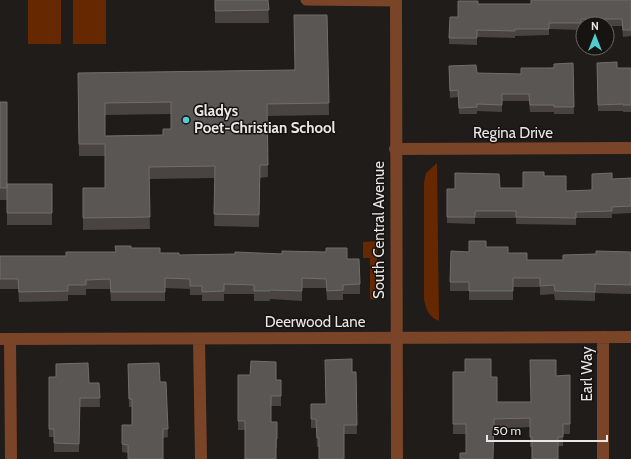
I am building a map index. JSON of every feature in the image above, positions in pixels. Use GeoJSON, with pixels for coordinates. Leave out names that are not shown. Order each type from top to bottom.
{"type":"FeatureCollection","features":[{"type":"Feature","properties":{"kind":"street","name":"South Central Avenue"},"geometry":{"type":"LineString","coordinates":[[396,1],[396,459]]}},
{"type":"Feature","properties":{"kind":"street","name":"Regina Drive"},"geometry":{"type":"LineString","coordinates":[[395,149],[631,148]]}},
{"type":"Feature","properties":{"kind":"street","name":"Earl Way"},"geometry":{"type":"LineString","coordinates":[[603,337],[603,459]]}},
{"type":"Feature","properties":{"kind":"street","name":"Deerwood Lane"},"geometry":{"type":"LineString","coordinates":[[5,339],[631,337]]}},
{"type":"Feature","properties":{"kind":"street"},"geometry":{"type":"LineString","coordinates":[[5,339],[11,459]]}},
{"type":"Feature","properties":{"kind":"street"},"geometry":{"type":"LineString","coordinates":[[199,339],[201,459]]}},
{"type":"Feature","properties":{"kind":"lane"},"geometry":{"type":"LineString","coordinates":[[305,0],[396,1]]}},
{"type":"Feature","properties":{"kind":"shaded area"},"geometry":{"type":"Polygon","coordinates":[[[28,0],[61,0],[61,44],[28,44],[28,0]]]}},
{"type":"Feature","properties":{"kind":"shaded area"},"geometry":{"type":"Polygon","coordinates":[[[73,0],[106,0],[106,44],[73,44],[73,0]]]}},
{"type":"Feature","properties":{"kind":"shaded area"},"geometry":{"type":"Polygon","coordinates":[[[437,163],[439,321],[428,313],[424,299],[424,183],[426,173],[437,163]]]}},
{"type":"Feature","properties":{"kind":"shaded area"},"geometry":{"type":"Polygon","coordinates":[[[377,241],[377,300],[370,299],[370,258],[363,258],[363,242],[377,241]]]}},
{"type":"Feature","properties":{"kind":"building"},"geometry":{"type":"Polygon","coordinates":[[[215,0],[268,0],[269,10],[215,11],[215,0]]]}},
{"type":"Feature","properties":{"kind":"building"},"geometry":{"type":"Polygon","coordinates":[[[531,0],[631,0],[631,30],[623,30],[622,19],[615,19],[615,16],[575,16],[575,23],[549,23],[549,29],[515,29],[515,31],[477,30],[477,38],[449,38],[450,17],[458,17],[458,1],[478,1],[478,4],[531,4],[531,0]]]}},
{"type":"Feature","properties":{"kind":"building"},"geometry":{"type":"Polygon","coordinates":[[[294,15],[327,15],[329,103],[267,104],[268,165],[260,165],[259,215],[214,214],[215,166],[149,167],[150,217],[83,218],[83,188],[105,188],[105,144],[79,144],[78,73],[295,70],[294,15]],[[171,102],[105,103],[105,136],[163,135],[163,129],[171,129],[171,102]]]}},
{"type":"Feature","properties":{"kind":"building"},"geometry":{"type":"Polygon","coordinates":[[[617,62],[617,68],[631,68],[631,105],[598,105],[597,63],[617,62]]]}},
{"type":"Feature","properties":{"kind":"building"},"geometry":{"type":"Polygon","coordinates":[[[573,63],[574,107],[530,105],[529,94],[502,94],[502,105],[477,104],[477,107],[459,108],[458,90],[450,91],[449,66],[476,65],[477,73],[521,74],[521,68],[554,68],[554,64],[573,63]]]}},
{"type":"Feature","properties":{"kind":"building"},"geometry":{"type":"Polygon","coordinates":[[[0,102],[7,102],[7,188],[0,188],[0,102]]]}},
{"type":"Feature","properties":{"kind":"building"},"geometry":{"type":"Polygon","coordinates":[[[523,172],[544,172],[544,176],[566,176],[566,191],[592,190],[592,174],[612,173],[612,179],[631,178],[631,206],[612,207],[612,211],[576,212],[576,218],[516,217],[516,211],[475,211],[475,217],[447,217],[447,189],[455,189],[455,173],[499,174],[500,188],[523,188],[523,172]]]}},
{"type":"Feature","properties":{"kind":"building"},"geometry":{"type":"Polygon","coordinates":[[[7,184],[52,184],[52,213],[7,213],[7,184]]]}},
{"type":"Feature","properties":{"kind":"building"},"geometry":{"type":"Polygon","coordinates":[[[469,241],[486,241],[486,247],[508,247],[508,253],[527,253],[527,260],[563,260],[563,255],[596,254],[596,251],[631,252],[631,285],[595,284],[595,292],[555,291],[554,285],[540,286],[540,278],[513,278],[513,291],[469,291],[469,282],[450,282],[451,251],[469,252],[469,241]]]}},
{"type":"Feature","properties":{"kind":"building"},"geometry":{"type":"Polygon","coordinates":[[[115,246],[131,246],[131,248],[160,248],[160,253],[179,253],[179,255],[235,254],[235,252],[282,254],[282,251],[326,252],[326,248],[347,248],[347,259],[359,259],[360,284],[343,285],[343,290],[327,291],[326,279],[302,278],[302,291],[254,291],[254,285],[224,284],[224,291],[202,292],[202,286],[190,286],[190,279],[165,278],[165,292],[111,292],[110,279],[86,280],[86,285],[68,285],[68,291],[19,292],[18,279],[0,279],[0,256],[66,256],[66,252],[116,252],[115,246]]]}},
{"type":"Feature","properties":{"kind":"building"},"geometry":{"type":"Polygon","coordinates":[[[352,359],[352,372],[356,372],[357,425],[344,425],[344,459],[319,459],[319,438],[317,438],[316,419],[311,419],[311,404],[326,404],[325,360],[352,359]]]}},
{"type":"Feature","properties":{"kind":"building"},"geometry":{"type":"Polygon","coordinates":[[[465,359],[491,359],[491,377],[497,377],[497,402],[531,402],[530,360],[556,360],[556,376],[570,375],[570,424],[563,424],[563,437],[558,437],[558,459],[532,459],[530,418],[494,419],[493,459],[460,459],[460,453],[466,453],[466,424],[453,424],[453,372],[465,372],[465,359]]]}},
{"type":"Feature","properties":{"kind":"building"},"geometry":{"type":"Polygon","coordinates":[[[251,361],[276,362],[276,380],[281,380],[281,396],[271,396],[271,422],[277,422],[276,459],[245,459],[245,421],[238,421],[238,375],[250,375],[251,361]]]}},
{"type":"Feature","properties":{"kind":"building"},"geometry":{"type":"Polygon","coordinates":[[[88,363],[89,383],[99,383],[100,398],[80,398],[79,444],[54,443],[54,429],[49,429],[49,377],[56,377],[56,364],[88,363]]]}},
{"type":"Feature","properties":{"kind":"building"},"geometry":{"type":"Polygon","coordinates":[[[159,363],[160,382],[166,382],[168,429],[163,429],[163,459],[128,459],[128,445],[122,444],[122,425],[132,425],[132,399],[129,399],[128,364],[159,363]]]}},
{"type":"Feature","properties":{"kind":"place","name":"Gladys Poet-Christian School"},"geometry":{"type":"Point","coordinates":[186,120]}}]}
